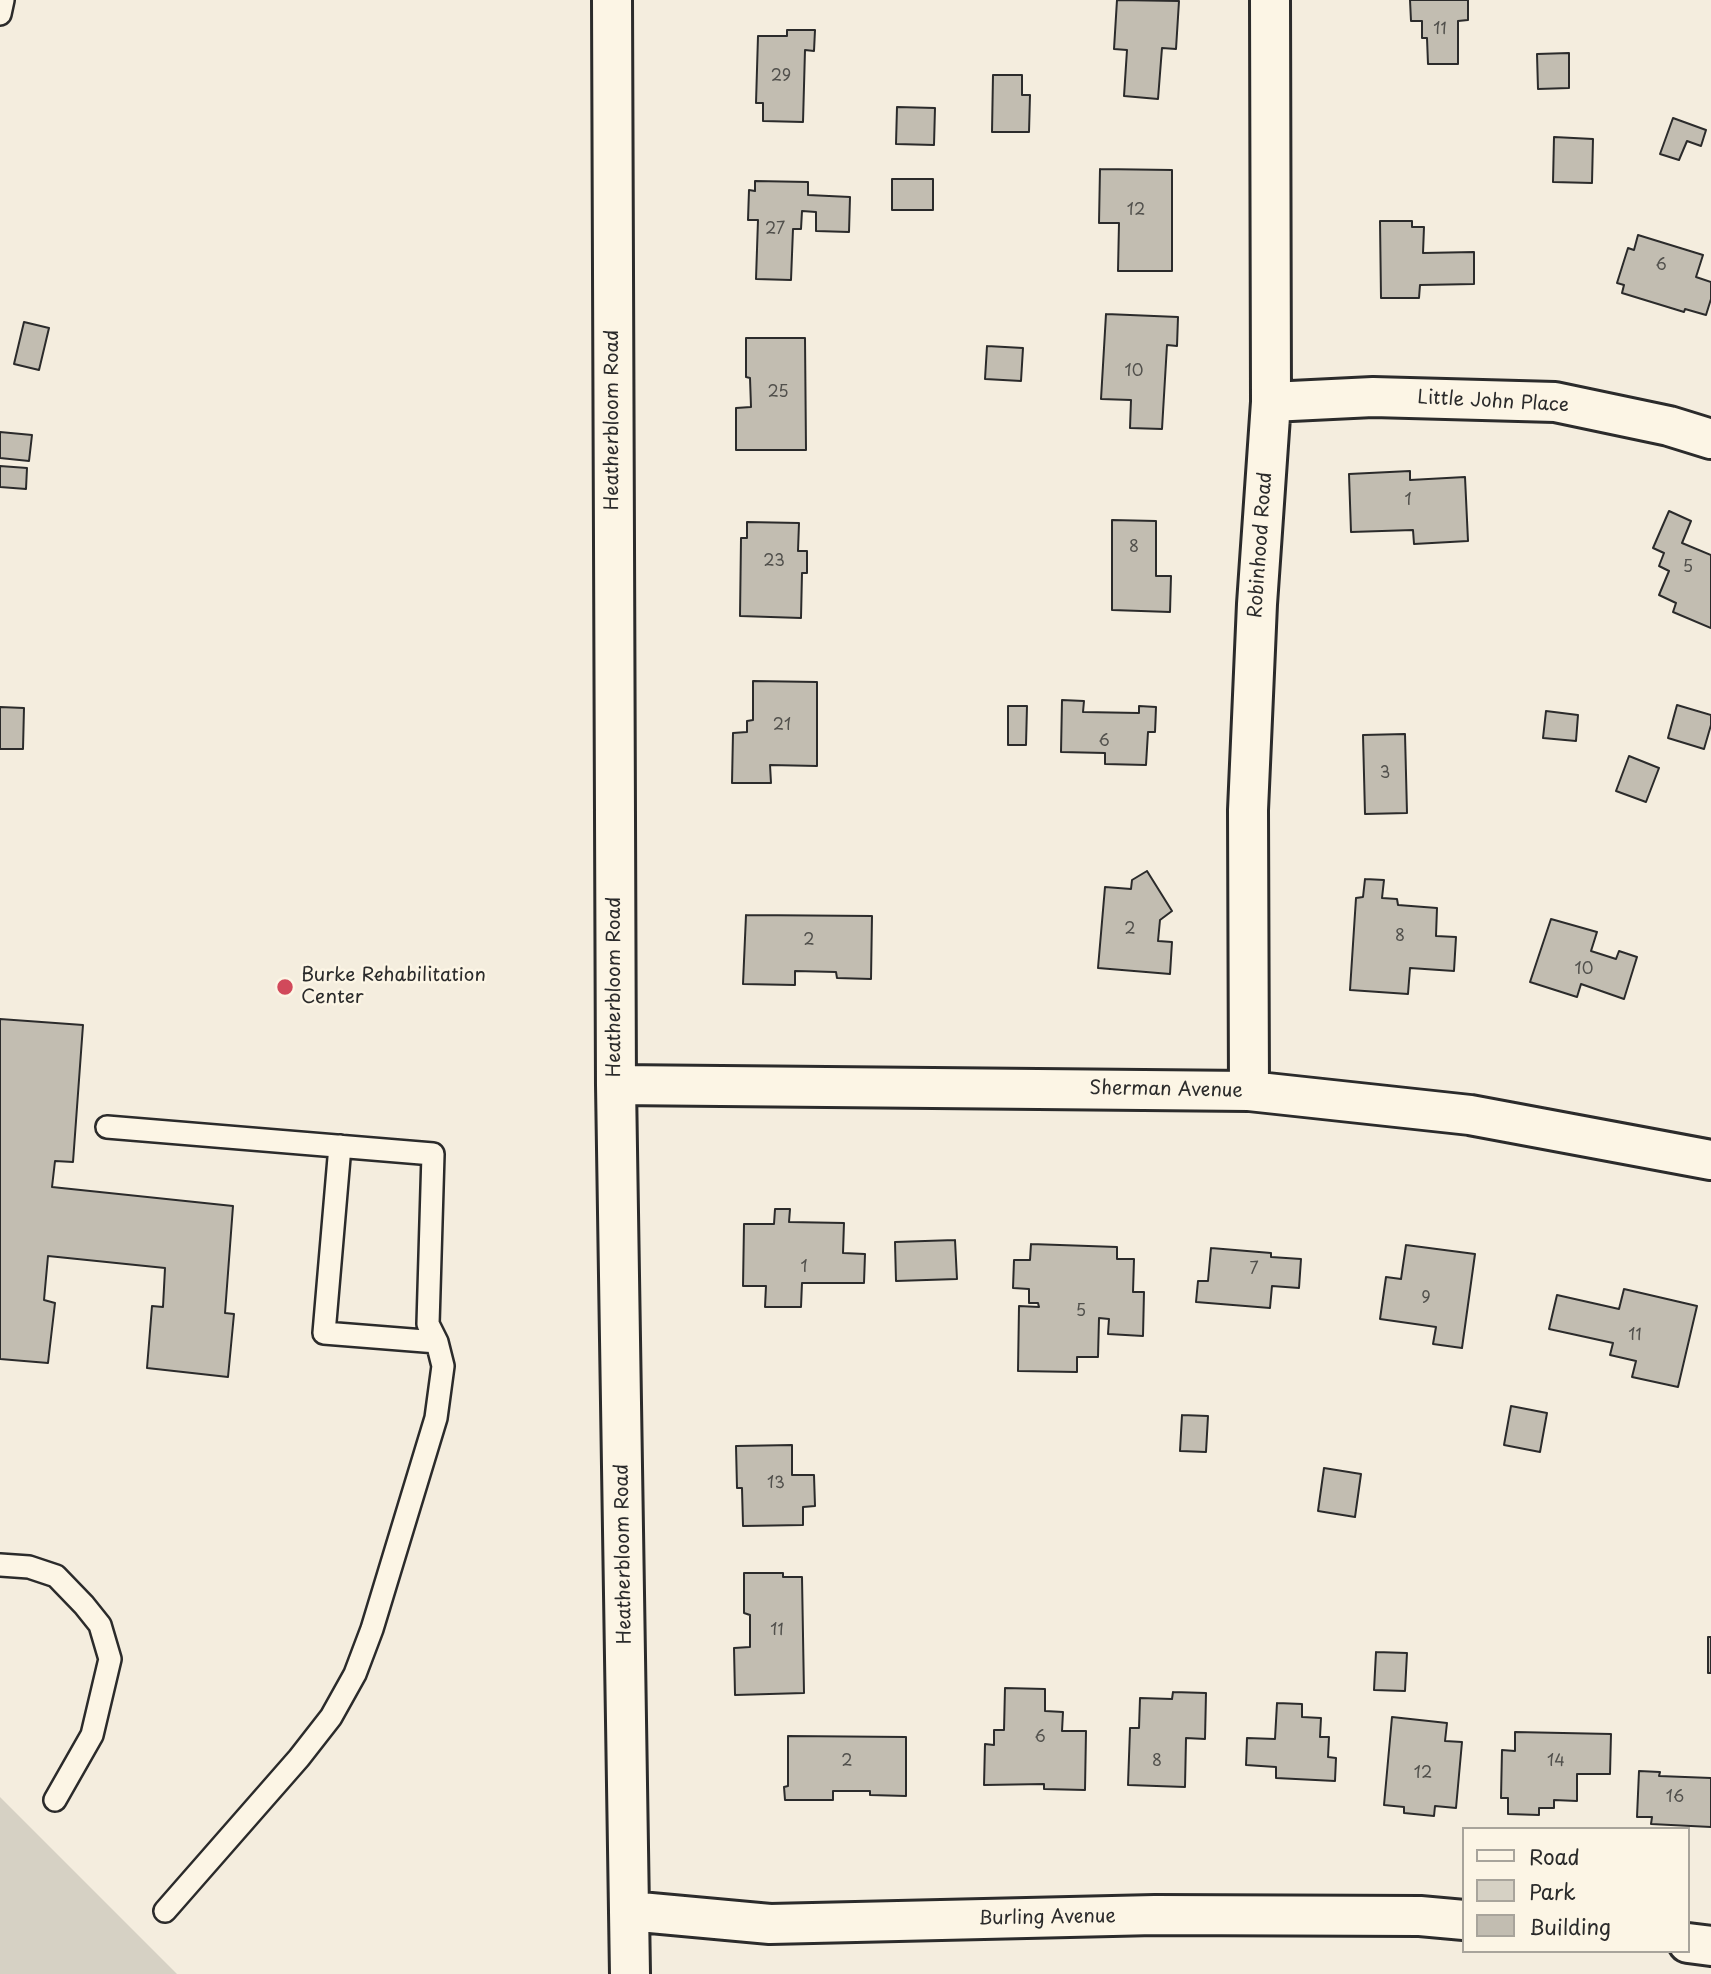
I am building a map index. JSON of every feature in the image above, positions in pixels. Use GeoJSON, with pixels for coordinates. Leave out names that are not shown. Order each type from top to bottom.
{"type":"FeatureCollection","features":[{"type":"Feature","properties":{"kind":"street","name":"Heatherbloom Road"},"geometry":{"type":"LineString","coordinates":[[612,0],[616,1086],[630,1974]]}},
{"type":"Feature","properties":{"kind":"street","name":"Robinhood Road"},"geometry":{"type":"LineString","coordinates":[[1249,1091],[1248,810],[1256,604],[1271,402],[1270,0]]}},
{"type":"Feature","properties":{"kind":"street","name":"Little John Place"},"geometry":{"type":"LineString","coordinates":[[1271,402],[1373,397],[1555,402],[1669,426],[1711,439]]}},
{"type":"Feature","properties":{"kind":"street","name":"Sherman Avenue"},"geometry":{"type":"LineString","coordinates":[[616,1086],[1249,1091],[1470,1115],[1711,1160]]}},
{"type":"Feature","properties":{"kind":"street","name":"Burling Avenue"},"geometry":{"type":"LineString","coordinates":[[629,1911],[770,1924],[1155,1916],[1420,1916],[1462,1920]]}},
{"type":"Feature","properties":{"kind":"street"},"geometry":{"type":"LineString","coordinates":[[1690,1943],[1711,1946]]}},
{"type":"Feature","properties":{"kind":"lane"},"geometry":{"type":"LineString","coordinates":[[0,14],[3,0]]}},
{"type":"Feature","properties":{"kind":"lane"},"geometry":{"type":"LineString","coordinates":[[107,1128],[433,1154],[428,1324],[437,1342],[443,1366],[436,1418],[372,1629],[355,1674],[331,1717],[299,1758],[165,1911]]}},
{"type":"Feature","properties":{"kind":"lane"},"geometry":{"type":"LineString","coordinates":[[340,1146],[324,1333],[437,1342]]}},
{"type":"Feature","properties":{"kind":"lane"},"geometry":{"type":"LineString","coordinates":[[0,1565],[29,1567],[56,1576],[100,1625],[110,1659],[92,1735],[55,1800]]}},
{"type":"Feature","properties":{"kind":"green space"},"geometry":{"type":"Polygon","coordinates":[[[0,1797],[177,1974],[0,1974],[0,1797]]]}},
{"type":"Feature","properties":{"kind":"building"},"geometry":{"type":"Polygon","coordinates":[[[1117,0],[1179,1],[1176,49],[1162,48],[1158,99],[1124,96],[1127,50],[1114,49],[1117,0]]]}},
{"type":"Feature","properties":{"kind":"building"},"geometry":{"type":"Polygon","coordinates":[[[1410,0],[1468,0],[1468,20],[1458,21],[1458,64],[1428,64],[1427,38],[1422,38],[1422,21],[1411,21],[1410,0]]]}},
{"type":"Feature","properties":{"kind":"building"},"geometry":{"type":"Polygon","coordinates":[[[787,30],[815,30],[814,51],[805,50],[803,122],[763,121],[763,103],[756,103],[758,36],[787,36],[787,30]]]}},
{"type":"Feature","properties":{"kind":"building"},"geometry":{"type":"Polygon","coordinates":[[[1569,53],[1569,88],[1538,89],[1537,54],[1569,53]]]}},
{"type":"Feature","properties":{"kind":"building"},"geometry":{"type":"Polygon","coordinates":[[[993,75],[1022,75],[1022,95],[1030,95],[1029,132],[992,132],[993,75]]]}},
{"type":"Feature","properties":{"kind":"building"},"geometry":{"type":"Polygon","coordinates":[[[897,107],[935,108],[934,145],[896,144],[897,107]]]}},
{"type":"Feature","properties":{"kind":"building"},"geometry":{"type":"Polygon","coordinates":[[[1673,118],[1706,130],[1701,146],[1687,141],[1679,160],[1660,154],[1673,118]]]}},
{"type":"Feature","properties":{"kind":"building"},"geometry":{"type":"Polygon","coordinates":[[[1554,137],[1593,139],[1592,183],[1553,182],[1554,137]]]}},
{"type":"Feature","properties":{"kind":"building"},"geometry":{"type":"Polygon","coordinates":[[[1100,169],[1172,170],[1172,271],[1118,271],[1119,223],[1099,223],[1100,169]]]}},
{"type":"Feature","properties":{"kind":"building"},"geometry":{"type":"Polygon","coordinates":[[[892,179],[933,179],[933,210],[892,210],[892,179]]]}},
{"type":"Feature","properties":{"kind":"building"},"geometry":{"type":"Polygon","coordinates":[[[755,181],[808,182],[808,195],[850,197],[849,232],[816,231],[816,212],[802,211],[801,229],[793,229],[791,280],[756,279],[758,220],[748,220],[749,190],[755,191],[755,181]]]}},
{"type":"Feature","properties":{"kind":"building"},"geometry":{"type":"Polygon","coordinates":[[[1380,221],[1412,221],[1412,227],[1424,227],[1423,253],[1474,252],[1474,284],[1420,285],[1419,298],[1381,298],[1380,221]]]}},
{"type":"Feature","properties":{"kind":"building"},"geometry":{"type":"Polygon","coordinates":[[[1638,235],[1703,255],[1696,277],[1711,282],[1711,299],[1706,315],[1685,309],[1684,312],[1622,293],[1624,285],[1617,283],[1628,248],[1634,250],[1638,235]]]}},
{"type":"Feature","properties":{"kind":"building"},"geometry":{"type":"Polygon","coordinates":[[[1106,314],[1178,317],[1177,346],[1167,345],[1162,429],[1130,428],[1131,400],[1101,399],[1106,314]]]}},
{"type":"Feature","properties":{"kind":"building"},"geometry":{"type":"Polygon","coordinates":[[[24,322],[49,328],[39,370],[14,364],[24,322]]]}},
{"type":"Feature","properties":{"kind":"building"},"geometry":{"type":"Polygon","coordinates":[[[746,338],[805,338],[806,450],[736,450],[736,408],[751,407],[750,378],[746,377],[746,338]]]}},
{"type":"Feature","properties":{"kind":"building"},"geometry":{"type":"Polygon","coordinates":[[[987,346],[1023,348],[1021,381],[985,379],[987,346]]]}},
{"type":"Feature","properties":{"kind":"building"},"geometry":{"type":"Polygon","coordinates":[[[0,432],[32,435],[29,461],[0,458],[0,432]]]}},
{"type":"Feature","properties":{"kind":"building"},"geometry":{"type":"Polygon","coordinates":[[[0,466],[27,468],[26,489],[0,487],[0,466]]]}},
{"type":"Feature","properties":{"kind":"building"},"geometry":{"type":"Polygon","coordinates":[[[1410,471],[1410,480],[1465,477],[1468,541],[1414,544],[1413,530],[1351,532],[1349,474],[1410,471]]]}},
{"type":"Feature","properties":{"kind":"building"},"geometry":{"type":"Polygon","coordinates":[[[1669,511],[1691,521],[1682,543],[1711,555],[1711,628],[1673,612],[1676,603],[1659,595],[1669,571],[1659,566],[1664,553],[1653,548],[1669,511]]]}},
{"type":"Feature","properties":{"kind":"building"},"geometry":{"type":"Polygon","coordinates":[[[1112,520],[1156,521],[1156,576],[1171,576],[1170,612],[1112,610],[1112,520]]]}},
{"type":"Feature","properties":{"kind":"building"},"geometry":{"type":"Polygon","coordinates":[[[747,522],[799,523],[798,551],[807,551],[807,573],[802,573],[801,618],[740,616],[741,538],[747,538],[747,522]]]}},
{"type":"Feature","properties":{"kind":"building"},"geometry":{"type":"Polygon","coordinates":[[[753,681],[817,682],[817,766],[770,765],[771,783],[732,783],[733,733],[747,732],[747,721],[753,720],[753,681]]]}},
{"type":"Feature","properties":{"kind":"building"},"geometry":{"type":"Polygon","coordinates":[[[1062,700],[1084,701],[1083,712],[1139,713],[1139,706],[1156,707],[1155,732],[1148,732],[1146,765],[1105,764],[1105,753],[1061,752],[1062,700]]]}},
{"type":"Feature","properties":{"kind":"building"},"geometry":{"type":"Polygon","coordinates":[[[1677,705],[1711,715],[1704,749],[1668,738],[1677,705]]]}},
{"type":"Feature","properties":{"kind":"building"},"geometry":{"type":"Polygon","coordinates":[[[1008,706],[1027,706],[1026,745],[1008,745],[1008,706]]]}},
{"type":"Feature","properties":{"kind":"building"},"geometry":{"type":"Polygon","coordinates":[[[0,707],[24,708],[23,749],[0,749],[0,707]]]}},
{"type":"Feature","properties":{"kind":"building"},"geometry":{"type":"Polygon","coordinates":[[[1546,711],[1578,715],[1576,741],[1543,738],[1546,711]]]}},
{"type":"Feature","properties":{"kind":"building"},"geometry":{"type":"Polygon","coordinates":[[[1405,734],[1407,813],[1365,814],[1363,735],[1405,734]]]}},
{"type":"Feature","properties":{"kind":"building"},"geometry":{"type":"Polygon","coordinates":[[[1629,756],[1659,768],[1646,802],[1616,791],[1629,756]]]}},
{"type":"Feature","properties":{"kind":"building"},"geometry":{"type":"Polygon","coordinates":[[[1147,871],[1172,911],[1160,920],[1158,941],[1172,942],[1170,974],[1098,968],[1105,887],[1131,889],[1132,880],[1147,871]]]}},
{"type":"Feature","properties":{"kind":"building"},"geometry":{"type":"Polygon","coordinates":[[[1365,879],[1384,880],[1382,898],[1397,899],[1398,905],[1437,908],[1436,936],[1456,937],[1454,971],[1410,968],[1408,994],[1350,990],[1356,898],[1363,897],[1365,879]]]}},
{"type":"Feature","properties":{"kind":"building"},"geometry":{"type":"Polygon","coordinates":[[[746,915],[872,916],[871,979],[837,978],[836,972],[795,971],[795,985],[743,984],[746,915]]]}},
{"type":"Feature","properties":{"kind":"building"},"geometry":{"type":"Polygon","coordinates":[[[1551,919],[1597,932],[1591,951],[1616,959],[1619,951],[1637,957],[1624,999],[1581,984],[1577,997],[1530,982],[1551,919]]]}},
{"type":"Feature","properties":{"kind":"building"},"geometry":{"type":"Polygon","coordinates":[[[0,1019],[83,1025],[73,1162],[55,1161],[52,1187],[233,1206],[225,1313],[234,1314],[228,1377],[147,1368],[152,1306],[163,1307],[165,1268],[48,1256],[44,1300],[55,1303],[48,1363],[0,1359],[0,1019]]]}},
{"type":"Feature","properties":{"kind":"building"},"geometry":{"type":"Polygon","coordinates":[[[775,1209],[790,1209],[789,1222],[844,1223],[843,1253],[865,1254],[864,1283],[802,1283],[801,1307],[765,1307],[766,1286],[743,1286],[744,1224],[774,1224],[775,1209]]]}},
{"type":"Feature","properties":{"kind":"building"},"geometry":{"type":"Polygon","coordinates":[[[955,1240],[957,1279],[896,1281],[895,1242],[955,1240]]]}},
{"type":"Feature","properties":{"kind":"building"},"geometry":{"type":"Polygon","coordinates":[[[1031,1244],[1117,1247],[1117,1259],[1134,1259],[1133,1292],[1144,1292],[1143,1336],[1108,1334],[1109,1319],[1099,1318],[1098,1357],[1077,1357],[1077,1372],[1018,1371],[1019,1306],[1039,1307],[1038,1303],[1029,1303],[1029,1289],[1013,1288],[1014,1260],[1030,1260],[1031,1244]]]}},
{"type":"Feature","properties":{"kind":"building"},"geometry":{"type":"Polygon","coordinates":[[[1406,1245],[1475,1254],[1462,1348],[1433,1344],[1436,1327],[1380,1319],[1386,1277],[1401,1279],[1406,1245]]]}},
{"type":"Feature","properties":{"kind":"building"},"geometry":{"type":"Polygon","coordinates":[[[1211,1248],[1271,1253],[1271,1257],[1301,1259],[1299,1288],[1272,1286],[1270,1308],[1196,1302],[1198,1281],[1208,1281],[1211,1248]]]}},
{"type":"Feature","properties":{"kind":"building"},"geometry":{"type":"Polygon","coordinates":[[[1624,1289],[1697,1306],[1678,1387],[1632,1377],[1636,1361],[1610,1355],[1613,1343],[1549,1329],[1557,1295],[1619,1309],[1624,1289]]]}},
{"type":"Feature","properties":{"kind":"building"},"geometry":{"type":"Polygon","coordinates":[[[1511,1406],[1547,1413],[1540,1452],[1504,1445],[1511,1406]]]}},
{"type":"Feature","properties":{"kind":"building"},"geometry":{"type":"Polygon","coordinates":[[[1182,1415],[1208,1416],[1206,1452],[1180,1451],[1182,1415]]]}},
{"type":"Feature","properties":{"kind":"building"},"geometry":{"type":"Polygon","coordinates":[[[792,1445],[792,1475],[814,1475],[815,1506],[803,1507],[803,1525],[743,1526],[742,1488],[737,1488],[736,1446],[792,1445]]]}},
{"type":"Feature","properties":{"kind":"building"},"geometry":{"type":"Polygon","coordinates":[[[1324,1468],[1361,1474],[1355,1517],[1318,1511],[1324,1468]]]}},
{"type":"Feature","properties":{"kind":"building"},"geometry":{"type":"Polygon","coordinates":[[[744,1573],[783,1573],[783,1577],[802,1577],[804,1693],[735,1695],[734,1648],[750,1647],[750,1615],[744,1613],[744,1573]]]}},
{"type":"Feature","properties":{"kind":"building"},"geometry":{"type":"Polygon","coordinates":[[[1708,1637],[1711,1637],[1711,1673],[1708,1673],[1708,1637]]]}},
{"type":"Feature","properties":{"kind":"building"},"geometry":{"type":"Polygon","coordinates":[[[1376,1652],[1407,1653],[1405,1691],[1374,1690],[1376,1652]]]}},
{"type":"Feature","properties":{"kind":"building"},"geometry":{"type":"Polygon","coordinates":[[[1005,1688],[1045,1689],[1045,1711],[1063,1712],[1062,1731],[1086,1731],[1085,1790],[1044,1789],[1044,1784],[984,1785],[985,1744],[994,1745],[994,1730],[1004,1730],[1005,1688]]]}},
{"type":"Feature","properties":{"kind":"building"},"geometry":{"type":"Polygon","coordinates":[[[1173,1692],[1206,1693],[1205,1739],[1186,1738],[1185,1787],[1128,1785],[1130,1728],[1139,1728],[1140,1698],[1172,1699],[1173,1692]]]}},
{"type":"Feature","properties":{"kind":"building"},"geometry":{"type":"Polygon","coordinates":[[[1277,1703],[1302,1704],[1302,1717],[1321,1718],[1320,1737],[1329,1737],[1328,1757],[1336,1758],[1335,1781],[1276,1778],[1276,1767],[1246,1765],[1247,1738],[1275,1739],[1277,1703]]]}},
{"type":"Feature","properties":{"kind":"building"},"geometry":{"type":"Polygon","coordinates":[[[1392,1717],[1447,1723],[1445,1741],[1462,1742],[1456,1808],[1435,1806],[1434,1816],[1404,1813],[1404,1807],[1384,1805],[1392,1717]]]}},
{"type":"Feature","properties":{"kind":"building"},"geometry":{"type":"Polygon","coordinates":[[[1515,1732],[1611,1734],[1610,1774],[1577,1774],[1577,1801],[1554,1800],[1554,1808],[1539,1808],[1539,1815],[1508,1814],[1508,1798],[1501,1798],[1502,1750],[1515,1751],[1515,1732]]]}},
{"type":"Feature","properties":{"kind":"building"},"geometry":{"type":"Polygon","coordinates":[[[788,1736],[906,1737],[906,1796],[870,1795],[870,1791],[833,1791],[833,1800],[785,1800],[784,1787],[788,1786],[788,1736]]]}},
{"type":"Feature","properties":{"kind":"building"},"geometry":{"type":"Polygon","coordinates":[[[1639,1771],[1660,1772],[1659,1776],[1711,1778],[1711,1827],[1651,1824],[1652,1817],[1637,1817],[1639,1771]]]}},
{"type":"Feature","properties":{"kind":"place","name":"Burke Rehabilitation Center"},"geometry":{"type":"Point","coordinates":[285,987]}}]}
